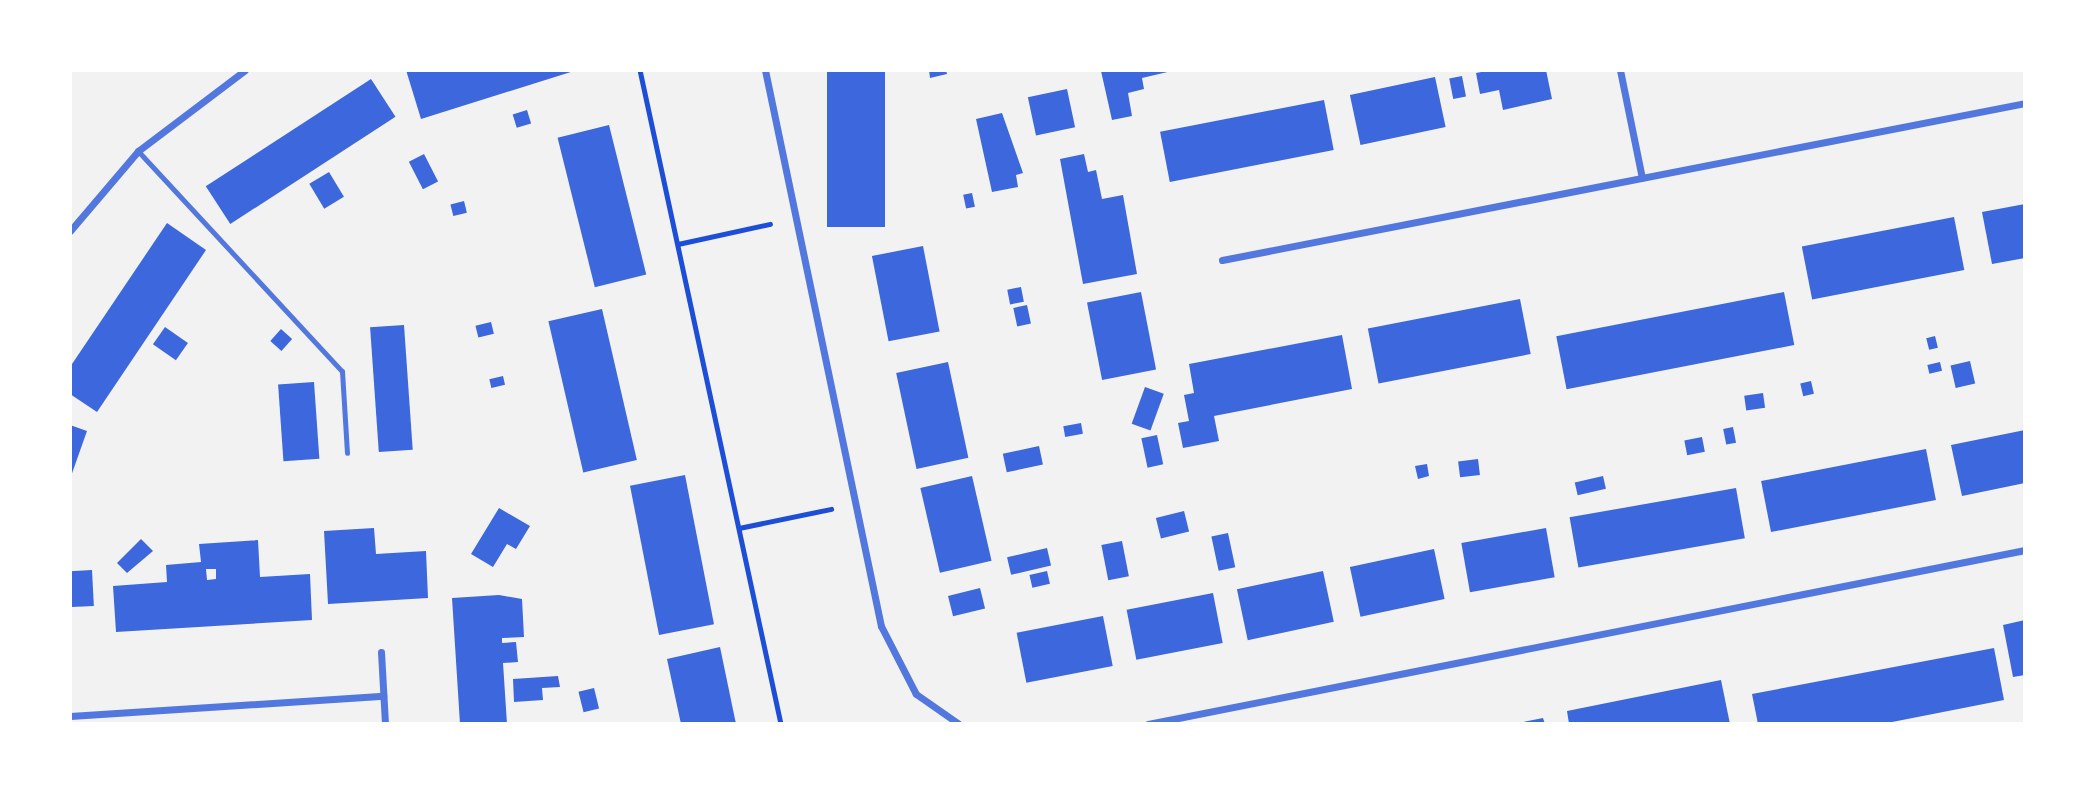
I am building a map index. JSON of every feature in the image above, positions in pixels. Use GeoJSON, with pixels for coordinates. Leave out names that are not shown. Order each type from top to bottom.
{"type":"FeatureCollection","features":[{"type":"Feature","properties":{"kind":"street"},"geometry":{"type":"LineString","coordinates":[[70,231],[138,151],[245,70]]}},
{"type":"Feature","properties":{"kind":"street"},"geometry":{"type":"LineString","coordinates":[[765,70],[856,503],[896,664],[916,694],[959,724]]}},
{"type":"Feature","properties":{"kind":"street"},"geometry":{"type":"LineString","coordinates":[[1620,70],[1642,178]]}},
{"type":"Feature","properties":{"kind":"street"},"geometry":{"type":"LineString","coordinates":[[1222,260],[2025,103]]}},
{"type":"Feature","properties":{"kind":"street"},"geometry":{"type":"LineString","coordinates":[[1148,724],[2025,550]]}},
{"type":"Feature","properties":{"kind":"street"},"geometry":{"type":"LineString","coordinates":[[381,652],[385,724]]}},
{"type":"Feature","properties":{"kind":"street"},"geometry":{"type":"LineString","coordinates":[[70,716],[383,696]]}},
{"type":"Feature","properties":{"kind":"lane"},"geometry":{"type":"LineString","coordinates":[[138,151],[342,371],[347,453]]}},
{"type":"Feature","properties":{"kind":"path"},"geometry":{"type":"LineString","coordinates":[[640,70],[781,724]]}},
{"type":"Feature","properties":{"kind":"path"},"geometry":{"type":"LineString","coordinates":[[678,244],[796,219]]}},
{"type":"Feature","properties":{"kind":"path"},"geometry":{"type":"LineString","coordinates":[[739,527],[856,503]]}},
{"type":"Feature","properties":{"kind":"building"},"geometry":{"type":"Polygon","coordinates":[[[406,70],[574,70],[574,71],[421,119],[406,70]]]}},
{"type":"Feature","properties":{"kind":"building"},"geometry":{"type":"Polygon","coordinates":[[[827,70],[885,70],[885,227],[827,227],[827,70]]]}},
{"type":"Feature","properties":{"kind":"building"},"geometry":{"type":"Polygon","coordinates":[[[929,70],[946,70],[947,74],[930,78],[929,70]]]}},
{"type":"Feature","properties":{"kind":"building"},"geometry":{"type":"Polygon","coordinates":[[[1176,70],[1142,78],[1144,89],[1128,93],[1132,116],[1112,120],[1101,71],[1176,70]]]}},
{"type":"Feature","properties":{"kind":"building"},"geometry":{"type":"Polygon","coordinates":[[[1492,70],[1546,70],[1552,99],[1503,110],[1499,90],[1480,94],[1476,73],[1492,70]]]}},
{"type":"Feature","properties":{"kind":"building"},"geometry":{"type":"Polygon","coordinates":[[[1462,76],[1466,97],[1453,99],[1449,78],[1462,76]]]}},
{"type":"Feature","properties":{"kind":"building"},"geometry":{"type":"Polygon","coordinates":[[[1435,77],[1446,127],[1361,145],[1350,95],[1435,77]]]}},
{"type":"Feature","properties":{"kind":"building"},"geometry":{"type":"Polygon","coordinates":[[[371,79],[396,117],[230,224],[206,186],[371,79]]]}},
{"type":"Feature","properties":{"kind":"building"},"geometry":{"type":"Polygon","coordinates":[[[1067,89],[1075,127],[1036,135],[1028,97],[1067,89]]]}},
{"type":"Feature","properties":{"kind":"building"},"geometry":{"type":"Polygon","coordinates":[[[1324,100],[1334,150],[1170,182],[1160,132],[1324,100]]]}},
{"type":"Feature","properties":{"kind":"building"},"geometry":{"type":"Polygon","coordinates":[[[527,110],[531,123],[517,128],[513,114],[527,110]]]}},
{"type":"Feature","properties":{"kind":"building"},"geometry":{"type":"Polygon","coordinates":[[[1002,113],[1023,173],[1016,175],[1018,187],[992,192],[976,119],[1002,113]]]}},
{"type":"Feature","properties":{"kind":"building"},"geometry":{"type":"Polygon","coordinates":[[[609,125],[646,274],[595,287],[558,138],[609,125]]]}},
{"type":"Feature","properties":{"kind":"building"},"geometry":{"type":"Polygon","coordinates":[[[424,154],[438,182],[423,189],[409,162],[424,154]]]}},
{"type":"Feature","properties":{"kind":"building"},"geometry":{"type":"Polygon","coordinates":[[[1084,154],[1088,172],[1096,170],[1102,199],[1123,195],[1137,274],[1083,284],[1060,159],[1084,154]]]}},
{"type":"Feature","properties":{"kind":"building"},"geometry":{"type":"Polygon","coordinates":[[[329,172],[344,197],[324,209],[309,184],[329,172]]]}},
{"type":"Feature","properties":{"kind":"building"},"geometry":{"type":"Polygon","coordinates":[[[972,193],[975,207],[966,209],[963,195],[972,193]]]}},
{"type":"Feature","properties":{"kind":"building"},"geometry":{"type":"Polygon","coordinates":[[[464,201],[467,213],[453,216],[450,204],[464,201]]]}},
{"type":"Feature","properties":{"kind":"building"},"geometry":{"type":"Polygon","coordinates":[[[2025,204],[2025,258],[1992,264],[1982,212],[2025,204]]]}},
{"type":"Feature","properties":{"kind":"building"},"geometry":{"type":"Polygon","coordinates":[[[1954,217],[1964,270],[1812,300],[1802,247],[1954,217]]]}},
{"type":"Feature","properties":{"kind":"building"},"geometry":{"type":"Polygon","coordinates":[[[167,223],[206,250],[97,412],[70,394],[70,367],[167,223]]]}},
{"type":"Feature","properties":{"kind":"building"},"geometry":{"type":"Polygon","coordinates":[[[923,246],[940,331],[889,341],[872,256],[923,246]]]}},
{"type":"Feature","properties":{"kind":"building"},"geometry":{"type":"Polygon","coordinates":[[[1021,287],[1024,302],[1010,304],[1007,290],[1021,287]]]}},
{"type":"Feature","properties":{"kind":"building"},"geometry":{"type":"Polygon","coordinates":[[[1141,292],[1156,370],[1102,380],[1087,302],[1141,292]]]}},
{"type":"Feature","properties":{"kind":"building"},"geometry":{"type":"Polygon","coordinates":[[[1784,292],[1794,345],[1567,389],[1556,336],[1784,292]]]}},
{"type":"Feature","properties":{"kind":"building"},"geometry":{"type":"Polygon","coordinates":[[[1520,299],[1531,354],[1379,384],[1368,329],[1520,299]]]}},
{"type":"Feature","properties":{"kind":"building"},"geometry":{"type":"Polygon","coordinates":[[[1027,305],[1031,324],[1017,326],[1013,308],[1027,305]]]}},
{"type":"Feature","properties":{"kind":"building"},"geometry":{"type":"Polygon","coordinates":[[[602,309],[637,460],[583,472],[548,321],[602,309]]]}},
{"type":"Feature","properties":{"kind":"building"},"geometry":{"type":"Polygon","coordinates":[[[491,322],[494,334],[478,338],[475,326],[491,322]]]}},
{"type":"Feature","properties":{"kind":"building"},"geometry":{"type":"Polygon","coordinates":[[[404,325],[413,450],[379,452],[370,327],[404,325]]]}},
{"type":"Feature","properties":{"kind":"building"},"geometry":{"type":"Polygon","coordinates":[[[165,327],[188,343],[176,360],[153,344],[165,327]]]}},
{"type":"Feature","properties":{"kind":"building"},"geometry":{"type":"Polygon","coordinates":[[[281,329],[292,339],[281,351],[270,341],[281,329]]]}},
{"type":"Feature","properties":{"kind":"building"},"geometry":{"type":"Polygon","coordinates":[[[1342,335],[1352,389],[1214,416],[1219,441],[1183,448],[1178,423],[1189,421],[1184,395],[1194,393],[1189,364],[1342,335]]]}},
{"type":"Feature","properties":{"kind":"building"},"geometry":{"type":"Polygon","coordinates":[[[1935,336],[1938,348],[1929,350],[1926,338],[1935,336]]]}},
{"type":"Feature","properties":{"kind":"building"},"geometry":{"type":"Polygon","coordinates":[[[1970,361],[1975,383],[1956,388],[1951,365],[1970,361]]]}},
{"type":"Feature","properties":{"kind":"building"},"geometry":{"type":"Polygon","coordinates":[[[948,362],[968,458],[917,469],[896,373],[948,362]]]}},
{"type":"Feature","properties":{"kind":"building"},"geometry":{"type":"Polygon","coordinates":[[[1940,362],[1942,371],[1929,374],[1927,365],[1940,362]]]}},
{"type":"Feature","properties":{"kind":"building"},"geometry":{"type":"Polygon","coordinates":[[[503,376],[505,385],[491,388],[489,379],[503,376]]]}},
{"type":"Feature","properties":{"kind":"building"},"geometry":{"type":"Polygon","coordinates":[[[1811,381],[1814,394],[1803,396],[1800,383],[1811,381]]]}},
{"type":"Feature","properties":{"kind":"building"},"geometry":{"type":"Polygon","coordinates":[[[314,382],[319,459],[283,461],[278,385],[314,382]]]}},
{"type":"Feature","properties":{"kind":"building"},"geometry":{"type":"Polygon","coordinates":[[[1145,387],[1164,394],[1150,430],[1132,424],[1145,387]]]}},
{"type":"Feature","properties":{"kind":"building"},"geometry":{"type":"Polygon","coordinates":[[[1763,393],[1765,408],[1746,410],[1744,396],[1763,393]]]}},
{"type":"Feature","properties":{"kind":"building"},"geometry":{"type":"Polygon","coordinates":[[[1081,423],[1083,434],[1065,437],[1063,426],[1081,423]]]}},
{"type":"Feature","properties":{"kind":"building"},"geometry":{"type":"Polygon","coordinates":[[[70,425],[87,431],[70,479],[70,425]]]}},
{"type":"Feature","properties":{"kind":"building"},"geometry":{"type":"Polygon","coordinates":[[[1733,427],[1736,443],[1726,445],[1723,429],[1733,427]]]}},
{"type":"Feature","properties":{"kind":"building"},"geometry":{"type":"Polygon","coordinates":[[[2025,430],[2025,483],[1962,496],[1951,445],[2025,430]]]}},
{"type":"Feature","properties":{"kind":"building"},"geometry":{"type":"Polygon","coordinates":[[[1157,435],[1163,464],[1148,468],[1141,438],[1157,435]]]}},
{"type":"Feature","properties":{"kind":"building"},"geometry":{"type":"Polygon","coordinates":[[[1702,437],[1705,452],[1687,455],[1684,440],[1702,437]]]}},
{"type":"Feature","properties":{"kind":"building"},"geometry":{"type":"Polygon","coordinates":[[[1039,446],[1043,465],[1007,472],[1003,454],[1039,446]]]}},
{"type":"Feature","properties":{"kind":"building"},"geometry":{"type":"Polygon","coordinates":[[[1926,449],[1936,500],[1771,532],[1761,481],[1926,449]]]}},
{"type":"Feature","properties":{"kind":"building"},"geometry":{"type":"Polygon","coordinates":[[[1478,459],[1480,475],[1460,477],[1458,461],[1478,459]]]}},
{"type":"Feature","properties":{"kind":"building"},"geometry":{"type":"Polygon","coordinates":[[[1427,464],[1429,476],[1418,479],[1415,466],[1427,464]]]}},
{"type":"Feature","properties":{"kind":"building"},"geometry":{"type":"Polygon","coordinates":[[[685,475],[714,624],[659,635],[630,486],[685,475]]]}},
{"type":"Feature","properties":{"kind":"building"},"geometry":{"type":"Polygon","coordinates":[[[972,476],[992,561],[940,573],[920,488],[972,476]]]}},
{"type":"Feature","properties":{"kind":"building"},"geometry":{"type":"Polygon","coordinates":[[[1603,476],[1606,489],[1578,495],[1575,483],[1603,476]]]}},
{"type":"Feature","properties":{"kind":"building"},"geometry":{"type":"Polygon","coordinates":[[[1736,488],[1745,538],[1578,568],[1570,517],[1736,488]]]}},
{"type":"Feature","properties":{"kind":"building"},"geometry":{"type":"Polygon","coordinates":[[[499,508],[530,526],[516,549],[507,544],[493,567],[471,554],[499,508]]]}},
{"type":"Feature","properties":{"kind":"building"},"geometry":{"type":"Polygon","coordinates":[[[1184,511],[1189,531],[1161,538],[1156,518],[1184,511]]]}},
{"type":"Feature","properties":{"kind":"building"},"geometry":{"type":"Polygon","coordinates":[[[374,528],[376,554],[426,551],[428,598],[328,604],[324,531],[374,528]]]}},
{"type":"Feature","properties":{"kind":"building"},"geometry":{"type":"Polygon","coordinates":[[[1546,528],[1555,577],[1470,592],[1461,543],[1546,528]]]}},
{"type":"Feature","properties":{"kind":"building"},"geometry":{"type":"Polygon","coordinates":[[[1228,533],[1235,567],[1219,571],[1211,537],[1228,533]]]}},
{"type":"Feature","properties":{"kind":"building"},"geometry":{"type":"Polygon","coordinates":[[[141,539],[153,551],[127,573],[117,563],[141,539]]]}},
{"type":"Feature","properties":{"kind":"building"},"geometry":{"type":"Polygon","coordinates":[[[258,540],[260,577],[310,574],[312,620],[116,632],[113,586],[167,582],[166,565],[201,562],[199,544],[258,540]],[[206,569],[207,580],[216,579],[216,569],[206,569]]]}},
{"type":"Feature","properties":{"kind":"building"},"geometry":{"type":"Polygon","coordinates":[[[1122,541],[1129,576],[1108,580],[1101,545],[1122,541]]]}},
{"type":"Feature","properties":{"kind":"building"},"geometry":{"type":"Polygon","coordinates":[[[1047,548],[1051,566],[1011,575],[1007,557],[1047,548]]]}},
{"type":"Feature","properties":{"kind":"building"},"geometry":{"type":"Polygon","coordinates":[[[1434,549],[1445,599],[1360,617],[1350,567],[1434,549]]]}},
{"type":"Feature","properties":{"kind":"building"},"geometry":{"type":"Polygon","coordinates":[[[92,570],[94,606],[72,607],[70,571],[92,570]]]}},
{"type":"Feature","properties":{"kind":"building"},"geometry":{"type":"Polygon","coordinates":[[[1047,571],[1050,584],[1032,588],[1029,575],[1047,571]]]}},
{"type":"Feature","properties":{"kind":"building"},"geometry":{"type":"Polygon","coordinates":[[[1323,571],[1334,622],[1248,640],[1237,589],[1323,571]]]}},
{"type":"Feature","properties":{"kind":"building"},"geometry":{"type":"Polygon","coordinates":[[[980,588],[985,608],[953,616],[948,596],[980,588]]]}},
{"type":"Feature","properties":{"kind":"building"},"geometry":{"type":"Polygon","coordinates":[[[1213,593],[1223,643],[1136,660],[1127,610],[1213,593]]]}},
{"type":"Feature","properties":{"kind":"building"},"geometry":{"type":"Polygon","coordinates":[[[499,595],[522,599],[524,637],[502,638],[502,643],[516,642],[518,662],[503,663],[507,724],[460,724],[452,598],[499,595]]]}},
{"type":"Feature","properties":{"kind":"building"},"geometry":{"type":"Polygon","coordinates":[[[1103,616],[1113,666],[1026,683],[1017,633],[1103,616]]]}},
{"type":"Feature","properties":{"kind":"building"},"geometry":{"type":"Polygon","coordinates":[[[2025,620],[2025,675],[2013,677],[2003,625],[2025,620]]]}},
{"type":"Feature","properties":{"kind":"building"},"geometry":{"type":"Polygon","coordinates":[[[720,647],[736,724],[681,724],[667,659],[720,647]]]}},
{"type":"Feature","properties":{"kind":"building"},"geometry":{"type":"Polygon","coordinates":[[[1994,648],[2004,700],[1882,724],[1758,724],[1752,694],[1994,648]]]}},
{"type":"Feature","properties":{"kind":"building"},"geometry":{"type":"Polygon","coordinates":[[[558,676],[560,687],[542,688],[543,700],[514,702],[513,679],[558,676]]]}},
{"type":"Feature","properties":{"kind":"building"},"geometry":{"type":"Polygon","coordinates":[[[1721,680],[1730,724],[1569,724],[1567,711],[1721,680]]]}},
{"type":"Feature","properties":{"kind":"building"},"geometry":{"type":"Polygon","coordinates":[[[594,688],[599,708],[584,712],[578,692],[594,688]]]}},
{"type":"Feature","properties":{"kind":"building"},"geometry":{"type":"Polygon","coordinates":[[[1543,718],[1545,724],[1518,724],[1518,723],[1543,718]]]}}]}
